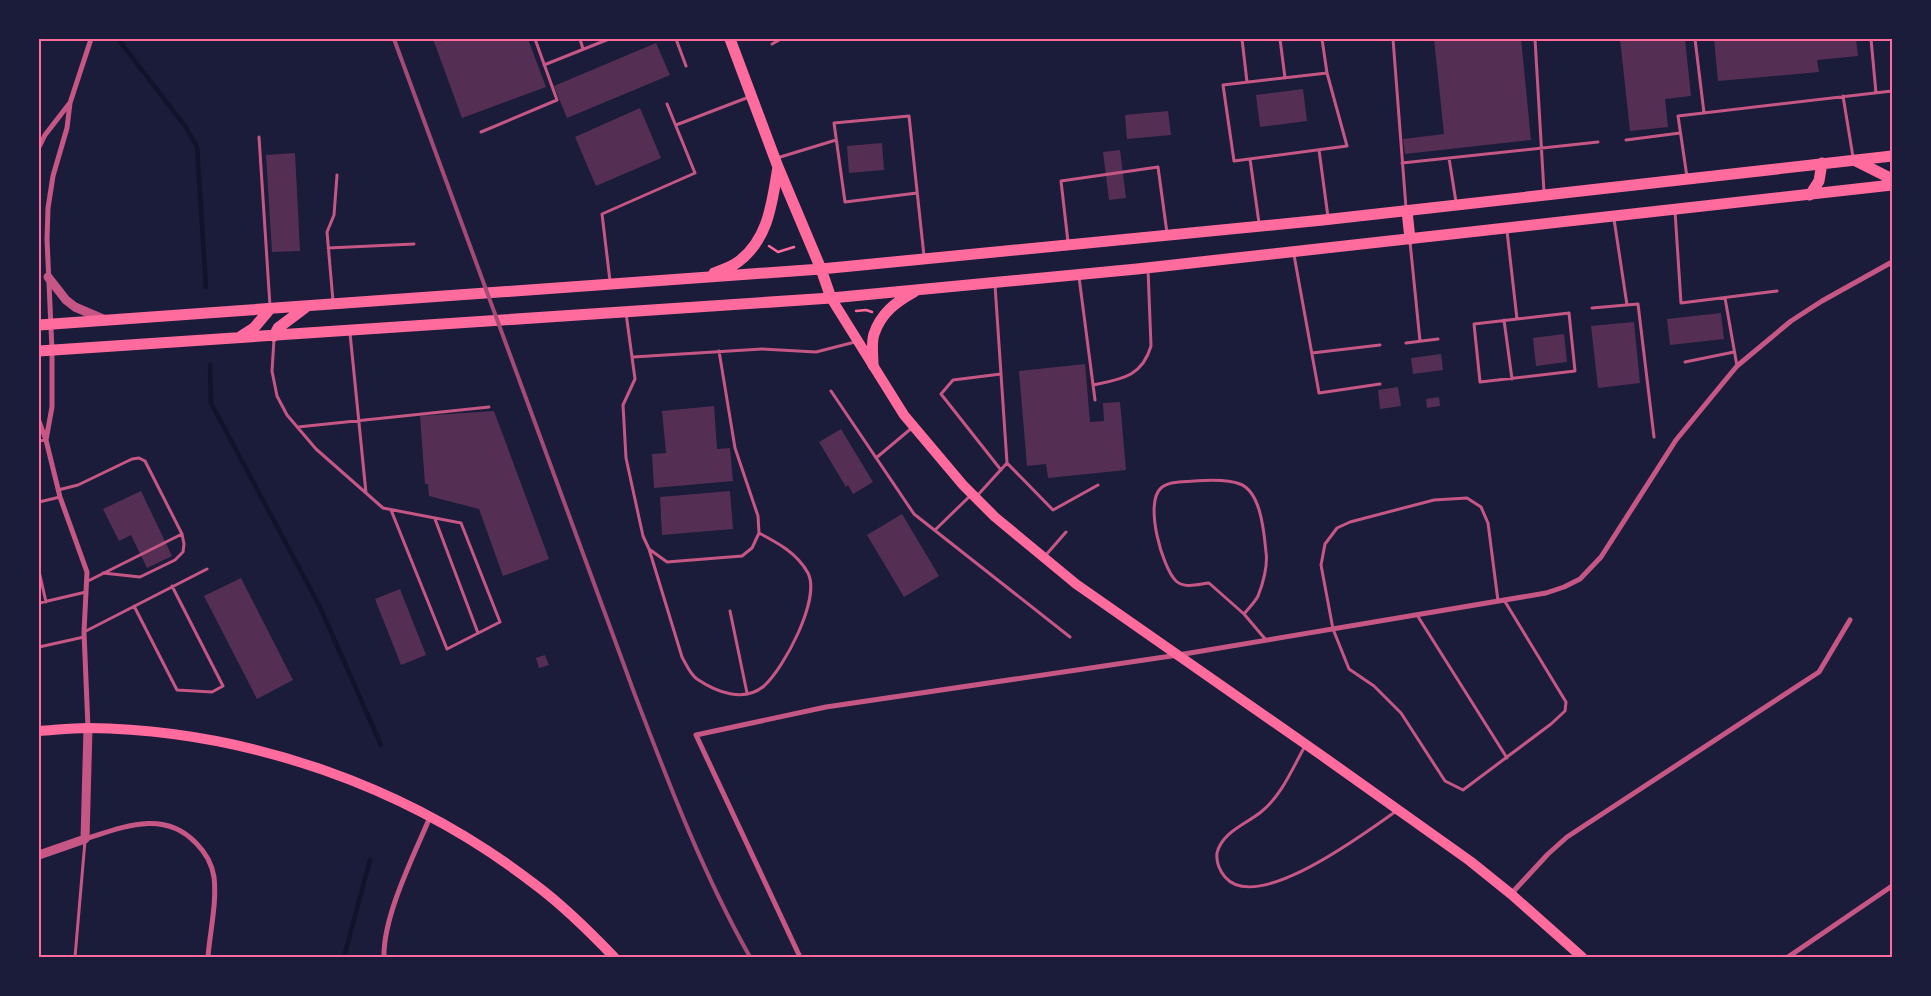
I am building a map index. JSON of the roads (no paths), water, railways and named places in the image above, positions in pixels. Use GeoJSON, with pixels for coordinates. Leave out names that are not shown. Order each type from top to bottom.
{"type":"FeatureCollection","features":[{"type":"Feature","properties":{"kind":"main road"},"geometry":{"type":"LineString","coordinates":[[730,39],[831,298],[904,415],[974,495],[996,518],[1076,584],[1398,810],[1511,894],[1582,957]]}},
{"type":"Feature","properties":{"kind":"main road"},"geometry":{"type":"LineString","coordinates":[[45,325],[821,269],[1328,220],[1892,156]]}},
{"type":"Feature","properties":{"kind":"main road"},"geometry":{"type":"LineString","coordinates":[[1854,160],[1892,179]]}},
{"type":"Feature","properties":{"kind":"main road"},"geometry":{"type":"LineString","coordinates":[[704,277],[737,263],[750,252],[758,241],[769,216],[777,163]]}},
{"type":"Feature","properties":{"kind":"main road"},"geometry":{"type":"LineString","coordinates":[[1810,195],[1819,181],[1822,163]]}},
{"type":"Feature","properties":{"kind":"main road"},"geometry":{"type":"LineString","coordinates":[[39,351],[831,298],[1148,268],[1892,185]]}},
{"type":"Feature","properties":{"kind":"main road"},"geometry":{"type":"LineString","coordinates":[[1407,211],[1410,239]]}},
{"type":"Feature","properties":{"kind":"main road"},"geometry":{"type":"LineString","coordinates":[[873,365],[874,335],[881,321],[891,306],[917,290]]}},
{"type":"Feature","properties":{"kind":"main road"},"geometry":{"type":"LineString","coordinates":[[274,336],[278,328],[306,307]]}},
{"type":"Feature","properties":{"kind":"main road"},"geometry":{"type":"LineString","coordinates":[[238,338],[254,328],[270,309]]}},
{"type":"Feature","properties":{"kind":"main road"},"geometry":{"type":"LineString","coordinates":[[39,731],[88,728],[156,733],[218,742],[271,754],[341,776],[430,816],[509,865],[538,886],[584,926],[614,957]]}},
{"type":"Feature","properties":{"kind":"street"},"geometry":{"type":"LineString","coordinates":[[46,440],[52,407],[52,350],[45,325],[48,277],[48,208],[53,176],[67,128],[70,103],[91,39]]}},
{"type":"Feature","properties":{"kind":"street"},"geometry":{"type":"LineString","coordinates":[[39,147],[45,135],[70,103]]}},
{"type":"Feature","properties":{"kind":"street"},"geometry":{"type":"LineString","coordinates":[[800,957],[696,735],[826,707],[1178,655],[1546,593],[1564,587],[1588,573],[1601,557],[1676,440],[1737,366],[1791,320],[1892,262]]}},
{"type":"Feature","properties":{"kind":"street"},"geometry":{"type":"LineString","coordinates":[[48,277],[66,300],[75,307],[106,321]]}},
{"type":"Feature","properties":{"kind":"street"},"geometry":{"type":"LineString","coordinates":[[39,421],[46,440],[60,497],[85,563],[88,581],[84,634],[88,728],[85,839]]}},
{"type":"Feature","properties":{"kind":"street"},"geometry":{"type":"LineString","coordinates":[[1511,894],[1548,854],[1567,837],[1819,672],[1850,620]]}},
{"type":"Feature","properties":{"kind":"street"},"geometry":{"type":"LineString","coordinates":[[384,957],[391,916],[398,894],[430,816]]}},
{"type":"Feature","properties":{"kind":"street"},"geometry":{"type":"LineString","coordinates":[[39,855],[122,827],[157,823],[173,826],[189,835],[209,860],[213,875],[214,890],[208,957]]}},
{"type":"Feature","properties":{"kind":"street"},"geometry":{"type":"LineString","coordinates":[[1788,957],[1892,886]]}},
{"type":"Feature","properties":{"kind":"lane"},"geometry":{"type":"LineString","coordinates":[[481,132],[557,100],[534,39]]}},
{"type":"Feature","properties":{"kind":"lane"},"geometry":{"type":"LineString","coordinates":[[580,39],[583,49]]}},
{"type":"Feature","properties":{"kind":"lane"},"geometry":{"type":"LineString","coordinates":[[544,65],[609,39]]}},
{"type":"Feature","properties":{"kind":"lane"},"geometry":{"type":"LineString","coordinates":[[676,39],[686,66]]}},
{"type":"Feature","properties":{"kind":"lane"},"geometry":{"type":"LineString","coordinates":[[772,44],[780,39]]}},
{"type":"Feature","properties":{"kind":"lane"},"geometry":{"type":"LineString","coordinates":[[1242,39],[1247,82]]}},
{"type":"Feature","properties":{"kind":"lane"},"geometry":{"type":"LineString","coordinates":[[1280,39],[1285,78]]}},
{"type":"Feature","properties":{"kind":"lane"},"geometry":{"type":"LineString","coordinates":[[1322,39],[1327,73],[1347,146],[1234,162],[1223,85],[1327,73]]}},
{"type":"Feature","properties":{"kind":"lane"},"geometry":{"type":"LineString","coordinates":[[1394,39],[1407,211]]}},
{"type":"Feature","properties":{"kind":"lane"},"geometry":{"type":"LineString","coordinates":[[1535,39],[1544,195]]}},
{"type":"Feature","properties":{"kind":"lane"},"geometry":{"type":"LineString","coordinates":[[1695,39],[1704,113]]}},
{"type":"Feature","properties":{"kind":"lane"},"geometry":{"type":"LineString","coordinates":[[1871,39],[1876,93]]}},
{"type":"Feature","properties":{"kind":"lane"},"geometry":{"type":"LineString","coordinates":[[1687,179],[1678,116],[1892,91]]}},
{"type":"Feature","properties":{"kind":"lane"},"geometry":{"type":"LineString","coordinates":[[676,125],[752,96]]}},
{"type":"Feature","properties":{"kind":"lane"},"geometry":{"type":"LineString","coordinates":[[1843,96],[1854,160]]}},
{"type":"Feature","properties":{"kind":"lane"},"geometry":{"type":"LineString","coordinates":[[611,284],[602,214],[696,173],[667,104]]}},
{"type":"Feature","properties":{"kind":"lane"},"geometry":{"type":"LineString","coordinates":[[917,193],[845,202],[834,123],[909,116],[924,259]]}},
{"type":"Feature","properties":{"kind":"lane"},"geometry":{"type":"LineString","coordinates":[[1626,140],[1681,133]]}},
{"type":"Feature","properties":{"kind":"lane"},"geometry":{"type":"LineString","coordinates":[[259,137],[270,309]]}},
{"type":"Feature","properties":{"kind":"lane"},"geometry":{"type":"LineString","coordinates":[[777,163],[836,140]]}},
{"type":"Feature","properties":{"kind":"lane"},"geometry":{"type":"LineString","coordinates":[[1402,163],[1598,142]]}},
{"type":"Feature","properties":{"kind":"lane"},"geometry":{"type":"LineString","coordinates":[[1318,150],[1328,220]]}},
{"type":"Feature","properties":{"kind":"lane"},"geometry":{"type":"LineString","coordinates":[[1449,158],[1456,205]]}},
{"type":"Feature","properties":{"kind":"lane"},"geometry":{"type":"LineString","coordinates":[[1250,159],[1259,227]]}},
{"type":"Feature","properties":{"kind":"lane"},"geometry":{"type":"LineString","coordinates":[[1068,245],[1061,181],[1158,167],[1167,235]]}},
{"type":"Feature","properties":{"kind":"lane"},"geometry":{"type":"LineString","coordinates":[[334,305],[327,232],[334,215],[337,176]]}},
{"type":"Feature","properties":{"kind":"lane"},"geometry":{"type":"LineString","coordinates":[[1675,209],[1682,303],[1777,291]]}},
{"type":"Feature","properties":{"kind":"lane"},"geometry":{"type":"LineString","coordinates":[[1613,216],[1627,305]]}},
{"type":"Feature","properties":{"kind":"lane"},"geometry":{"type":"LineString","coordinates":[[1507,228],[1517,319]]}},
{"type":"Feature","properties":{"kind":"lane"},"geometry":{"type":"LineString","coordinates":[[1410,239],[1420,341]]}},
{"type":"Feature","properties":{"kind":"lane"},"geometry":{"type":"LineString","coordinates":[[328,248],[414,244]]}},
{"type":"Feature","properties":{"kind":"lane"},"geometry":{"type":"LineString","coordinates":[[1294,252],[1319,393],[1380,384]]}},
{"type":"Feature","properties":{"kind":"lane"},"geometry":{"type":"LineString","coordinates":[[1093,385],[1128,377],[1148,356],[1151,346],[1148,268]]}},
{"type":"Feature","properties":{"kind":"lane"},"geometry":{"type":"LineString","coordinates":[[1079,275],[1095,400]]}},
{"type":"Feature","properties":{"kind":"lane"},"geometry":{"type":"LineString","coordinates":[[995,283],[1007,463],[1053,510],[1098,484]]}},
{"type":"Feature","properties":{"kind":"lane"},"geometry":{"type":"LineString","coordinates":[[1725,298],[1737,366]]}},
{"type":"Feature","properties":{"kind":"lane"},"geometry":{"type":"LineString","coordinates":[[1592,308],[1638,304],[1654,436]]}},
{"type":"Feature","properties":{"kind":"lane"},"geometry":{"type":"LineString","coordinates":[[626,312],[635,380],[623,405],[626,458],[643,536],[649,549],[682,657],[688,668],[696,678],[725,693],[736,696],[754,692],[764,686],[784,659],[800,629],[811,596],[811,584],[808,574],[798,559],[780,544],[758,533]]}},
{"type":"Feature","properties":{"kind":"lane"},"geometry":{"type":"LineString","coordinates":[[1569,313],[1576,371],[1480,382],[1474,324],[1504,320],[1569,313]]}},
{"type":"Feature","properties":{"kind":"lane"},"geometry":{"type":"LineString","coordinates":[[1504,320],[1512,378]]}},
{"type":"Feature","properties":{"kind":"lane"},"geometry":{"type":"LineString","coordinates":[[350,331],[366,494]]}},
{"type":"Feature","properties":{"kind":"lane"},"geometry":{"type":"LineString","coordinates":[[274,336],[272,371],[278,396],[287,415],[316,449],[383,508],[461,523],[500,622],[447,648],[392,510]]}},
{"type":"Feature","properties":{"kind":"lane"},"geometry":{"type":"LineString","coordinates":[[1406,343],[1438,339]]}},
{"type":"Feature","properties":{"kind":"lane"},"geometry":{"type":"LineString","coordinates":[[633,357],[762,349],[816,352],[858,341]]}},
{"type":"Feature","properties":{"kind":"lane"},"geometry":{"type":"LineString","coordinates":[[1312,353],[1380,345]]}},
{"type":"Feature","properties":{"kind":"lane"},"geometry":{"type":"LineString","coordinates":[[649,549],[666,562],[742,556],[752,548],[758,533],[758,516],[735,448],[719,351]]}},
{"type":"Feature","properties":{"kind":"lane"},"geometry":{"type":"LineString","coordinates":[[1685,362],[1734,352]]}},
{"type":"Feature","properties":{"kind":"lane"},"geometry":{"type":"LineString","coordinates":[[1001,374],[953,380],[941,394],[1001,470]]}},
{"type":"Feature","properties":{"kind":"lane"},"geometry":{"type":"LineString","coordinates":[[830,391],[914,514],[1070,637]]}},
{"type":"Feature","properties":{"kind":"lane"},"geometry":{"type":"LineString","coordinates":[[298,427],[489,407]]}},
{"type":"Feature","properties":{"kind":"lane"},"geometry":{"type":"LineString","coordinates":[[876,458],[914,427]]}},
{"type":"Feature","properties":{"kind":"lane"},"geometry":{"type":"LineString","coordinates":[[39,441],[46,440]]}},
{"type":"Feature","properties":{"kind":"lane"},"geometry":{"type":"LineString","coordinates":[[58,490],[78,486],[132,459],[139,458],[145,461],[182,534],[183,552],[175,560],[140,577],[103,573]]}},
{"type":"Feature","properties":{"kind":"lane"},"geometry":{"type":"LineString","coordinates":[[935,530],[1007,463]]}},
{"type":"Feature","properties":{"kind":"lane"},"geometry":{"type":"LineString","coordinates":[[1244,614],[1258,597],[1268,561],[1264,529],[1257,503],[1249,490],[1240,484],[1208,480],[1175,483],[1162,488],[1155,497],[1154,511],[1160,550],[1177,582],[1188,586],[1209,583],[1244,614],[1266,640]]}},
{"type":"Feature","properties":{"kind":"lane"},"geometry":{"type":"LineString","coordinates":[[39,502],[60,497]]}},
{"type":"Feature","properties":{"kind":"lane"},"geometry":{"type":"LineString","coordinates":[[1466,498],[1481,507],[1488,524],[1501,600],[1566,702],[1565,711],[1551,724],[1463,790],[1445,781],[1401,713],[1374,686],[1349,669],[1333,629],[1321,564],[1325,544],[1337,528],[1350,522],[1434,500],[1466,498]]}},
{"type":"Feature","properties":{"kind":"lane"},"geometry":{"type":"LineString","coordinates":[[435,518],[478,633]]}},
{"type":"Feature","properties":{"kind":"lane"},"geometry":{"type":"LineString","coordinates":[[1043,558],[1066,532]]}},
{"type":"Feature","properties":{"kind":"lane"},"geometry":{"type":"LineString","coordinates":[[88,581],[182,534]]}},
{"type":"Feature","properties":{"kind":"lane"},"geometry":{"type":"LineString","coordinates":[[39,647],[84,634],[207,569]]}},
{"type":"Feature","properties":{"kind":"lane"},"geometry":{"type":"LineString","coordinates":[[39,572],[46,602]]}},
{"type":"Feature","properties":{"kind":"lane"},"geometry":{"type":"LineString","coordinates":[[134,606],[177,690],[212,692],[223,686],[172,586]]}},
{"type":"Feature","properties":{"kind":"lane"},"geometry":{"type":"LineString","coordinates":[[39,603],[86,592]]}},
{"type":"Feature","properties":{"kind":"lane"},"geometry":{"type":"LineString","coordinates":[[730,611],[747,693]]}},
{"type":"Feature","properties":{"kind":"lane"},"geometry":{"type":"LineString","coordinates":[[1417,615],[1507,758]]}},
{"type":"Feature","properties":{"kind":"lane"},"geometry":{"type":"LineString","coordinates":[[1306,744],[1279,793],[1261,812],[1235,829],[1221,844],[1217,854],[1218,866],[1231,884],[1243,887],[1261,886],[1282,880],[1332,855],[1398,810]]}},
{"type":"Feature","properties":{"kind":"lane"},"geometry":{"type":"LineString","coordinates":[[75,957],[85,839]]}},
{"type":"Feature","properties":{"kind":"waterway"},"geometry":{"type":"LineString","coordinates":[[118,39],[185,126],[197,147],[206,287]]}},
{"type":"Feature","properties":{"kind":"waterway"},"geometry":{"type":"LineString","coordinates":[[210,365],[211,403],[319,605],[381,745]]}},
{"type":"Feature","properties":{"kind":"waterway"},"geometry":{"type":"LineString","coordinates":[[344,957],[370,860]]}},
{"type":"Feature","properties":{"kind":"railway"},"geometry":{"type":"LineString","coordinates":[[394,39],[635,695],[702,861],[750,957]]}}]}
